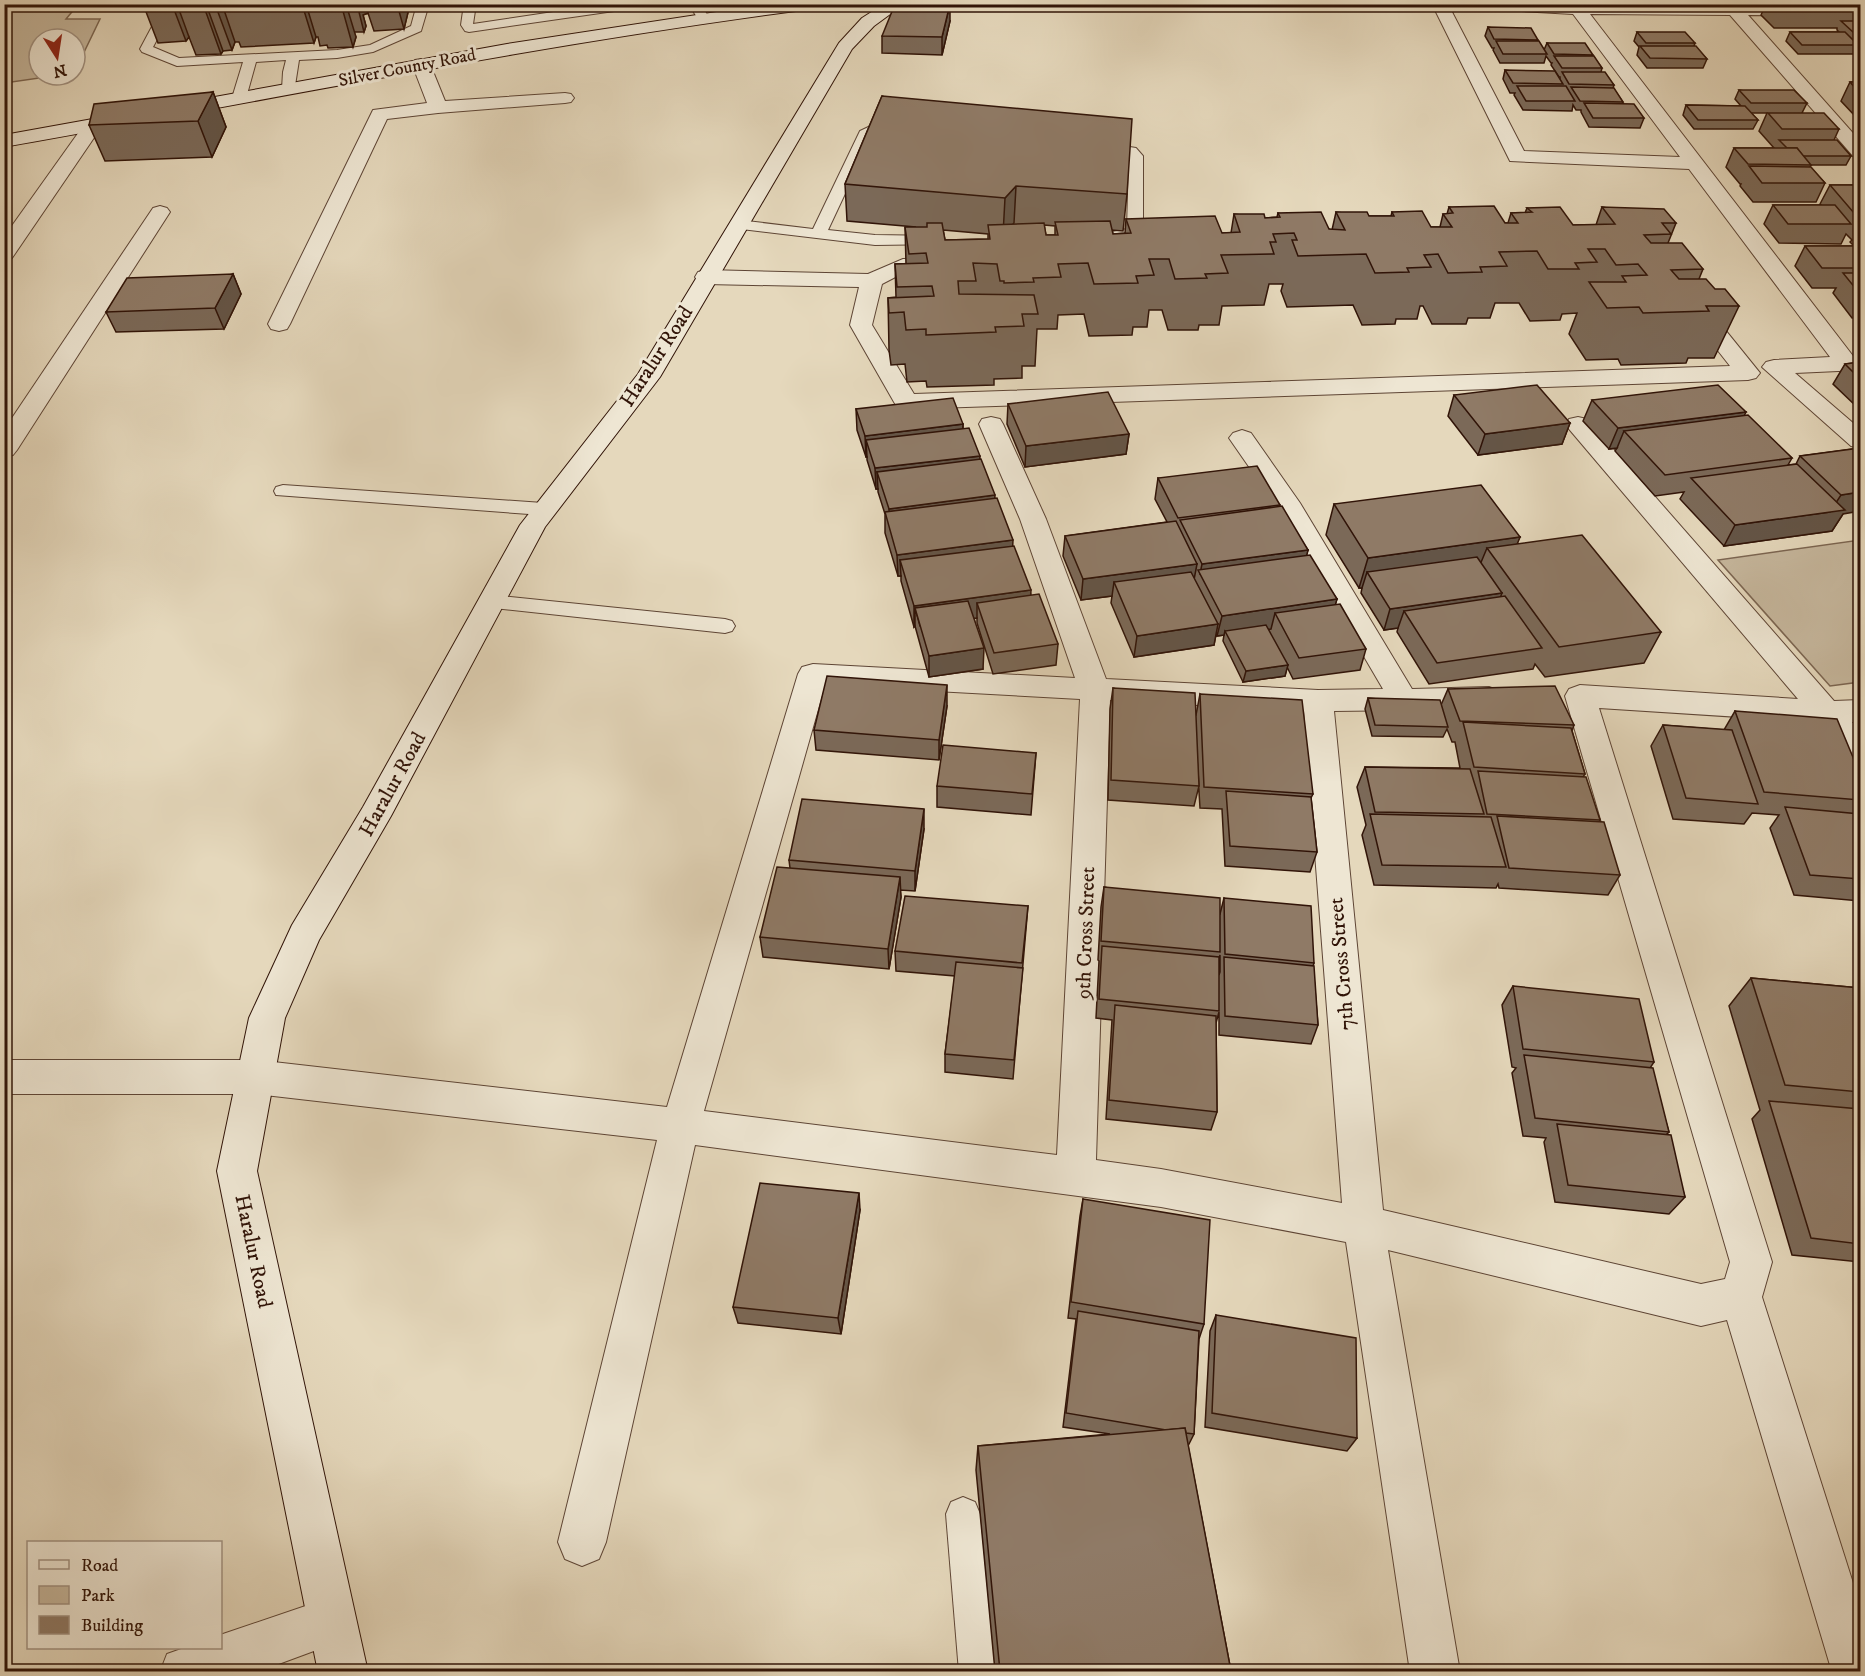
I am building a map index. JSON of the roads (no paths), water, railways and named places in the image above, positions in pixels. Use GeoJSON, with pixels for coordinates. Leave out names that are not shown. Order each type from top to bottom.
{"type":"FeatureCollection","features":[{"type":"Feature","properties":{"kind":"street","name":"Silver County Road"},"geometry":{"type":"LineString","coordinates":[[4,141],[703,11],[811,4]]}},
{"type":"Feature","properties":{"kind":"street","name":"Haralur Road"},"geometry":{"type":"LineString","coordinates":[[343,1671],[237,1171],[267,1018],[304,935],[375,816],[543,509],[648,376],[845,48],[868,22],[896,4]]}},
{"type":"Feature","properties":{"kind":"street"},"geometry":{"type":"LineString","coordinates":[[1460,4],[1443,9],[1517,157],[1694,163]]}},
{"type":"Feature","properties":{"kind":"street"},"geometry":{"type":"LineString","coordinates":[[1485,4],[1578,9],[1860,11]]}},
{"type":"Feature","properties":{"kind":"street"},"geometry":{"type":"LineString","coordinates":[[1578,9],[1694,163],[1854,363]]}},
{"type":"Feature","properties":{"kind":"street"},"geometry":{"type":"LineString","coordinates":[[1734,9],[1860,152]]}},
{"type":"Feature","properties":{"kind":"street"},"geometry":{"type":"LineString","coordinates":[[421,64],[438,107]]}},
{"type":"Feature","properties":{"kind":"street"},"geometry":{"type":"LineString","coordinates":[[279,324],[380,114],[438,107],[564,98]]}},
{"type":"Feature","properties":{"kind":"street"},"geometry":{"type":"LineString","coordinates":[[4,253],[93,126]]}},
{"type":"Feature","properties":{"kind":"street"},"geometry":{"type":"LineString","coordinates":[[4,450],[160,212]]}},
{"type":"Feature","properties":{"kind":"street"},"geometry":{"type":"LineString","coordinates":[[706,278],[872,281],[903,265],[962,264]]}},
{"type":"Feature","properties":{"kind":"street"},"geometry":{"type":"LineString","coordinates":[[872,281],[861,325],[906,402],[1748,373],[1683,292]]}},
{"type":"Feature","properties":{"kind":"street"},"geometry":{"type":"LineString","coordinates":[[1854,363],[1774,367],[1860,441]]}},
{"type":"Feature","properties":{"kind":"street"},"geometry":{"type":"LineString","coordinates":[[991,424],[1033,519],[1095,690]]}},
{"type":"Feature","properties":{"kind":"street"},"geometry":{"type":"LineString","coordinates":[[1578,424],[1844,711],[1860,752]]}},
{"type":"Feature","properties":{"kind":"street"},"geometry":{"type":"LineString","coordinates":[[1242,438],[1287,503],[1404,700]]}},
{"type":"Feature","properties":{"kind":"street"},"geometry":{"type":"LineString","coordinates":[[582,1542],[680,1127],[813,674],[1318,701],[1521,697]]}},
{"type":"Feature","properties":{"kind":"street","name":"9th Cross Street"},"geometry":{"type":"LineString","coordinates":[[1076,1176],[1095,690]]}},
{"type":"Feature","properties":{"kind":"street"},"geometry":{"type":"LineString","coordinates":[[1844,711],[1569,696],[1751,1262],[1741,1297],[1857,1671]]}},
{"type":"Feature","properties":{"kind":"street","name":"7th Cross Street"},"geometry":{"type":"LineString","coordinates":[[1318,701],[1364,1226],[1434,1671]]}},
{"type":"Feature","properties":{"kind":"street"},"geometry":{"type":"LineString","coordinates":[[4,1077],[256,1077],[780,1137],[1161,1188],[1391,1231],[1701,1305],[1741,1297]]}},
{"type":"Feature","properties":{"kind":"street"},"geometry":{"type":"LineString","coordinates":[[185,1671],[332,1621]]}},
{"type":"Feature","properties":{"kind":"lane"},"geometry":{"type":"LineString","coordinates":[[170,4],[146,49],[177,62],[337,54],[373,48],[417,28],[423,4]]}},
{"type":"Feature","properties":{"kind":"lane"},"geometry":{"type":"LineString","coordinates":[[470,4],[467,25],[469,28],[635,4]]}},
{"type":"Feature","properties":{"kind":"lane"},"geometry":{"type":"LineString","coordinates":[[289,89],[289,72],[294,56]]}},
{"type":"Feature","properties":{"kind":"lane"},"geometry":{"type":"LineString","coordinates":[[239,98],[251,58]]}},
{"type":"Feature","properties":{"kind":"lane"},"geometry":{"type":"LineString","coordinates":[[819,233],[867,130],[877,127],[917,129]]}},
{"type":"Feature","properties":{"kind":"lane"},"geometry":{"type":"LineString","coordinates":[[1085,144],[1131,151],[1136,156],[1135,232],[1098,236]]}},
{"type":"Feature","properties":{"kind":"lane"},"geometry":{"type":"LineString","coordinates":[[738,225],[875,240],[956,240]]}},
{"type":"Feature","properties":{"kind":"lane"},"geometry":{"type":"LineString","coordinates":[[283,491],[543,509]]}},
{"type":"Feature","properties":{"kind":"lane"},"geometry":{"type":"LineString","coordinates":[[491,602],[725,626]]}},
{"type":"Feature","properties":{"kind":"lane"},"geometry":{"type":"LineString","coordinates":[[963,1514],[977,1671]]}}]}
